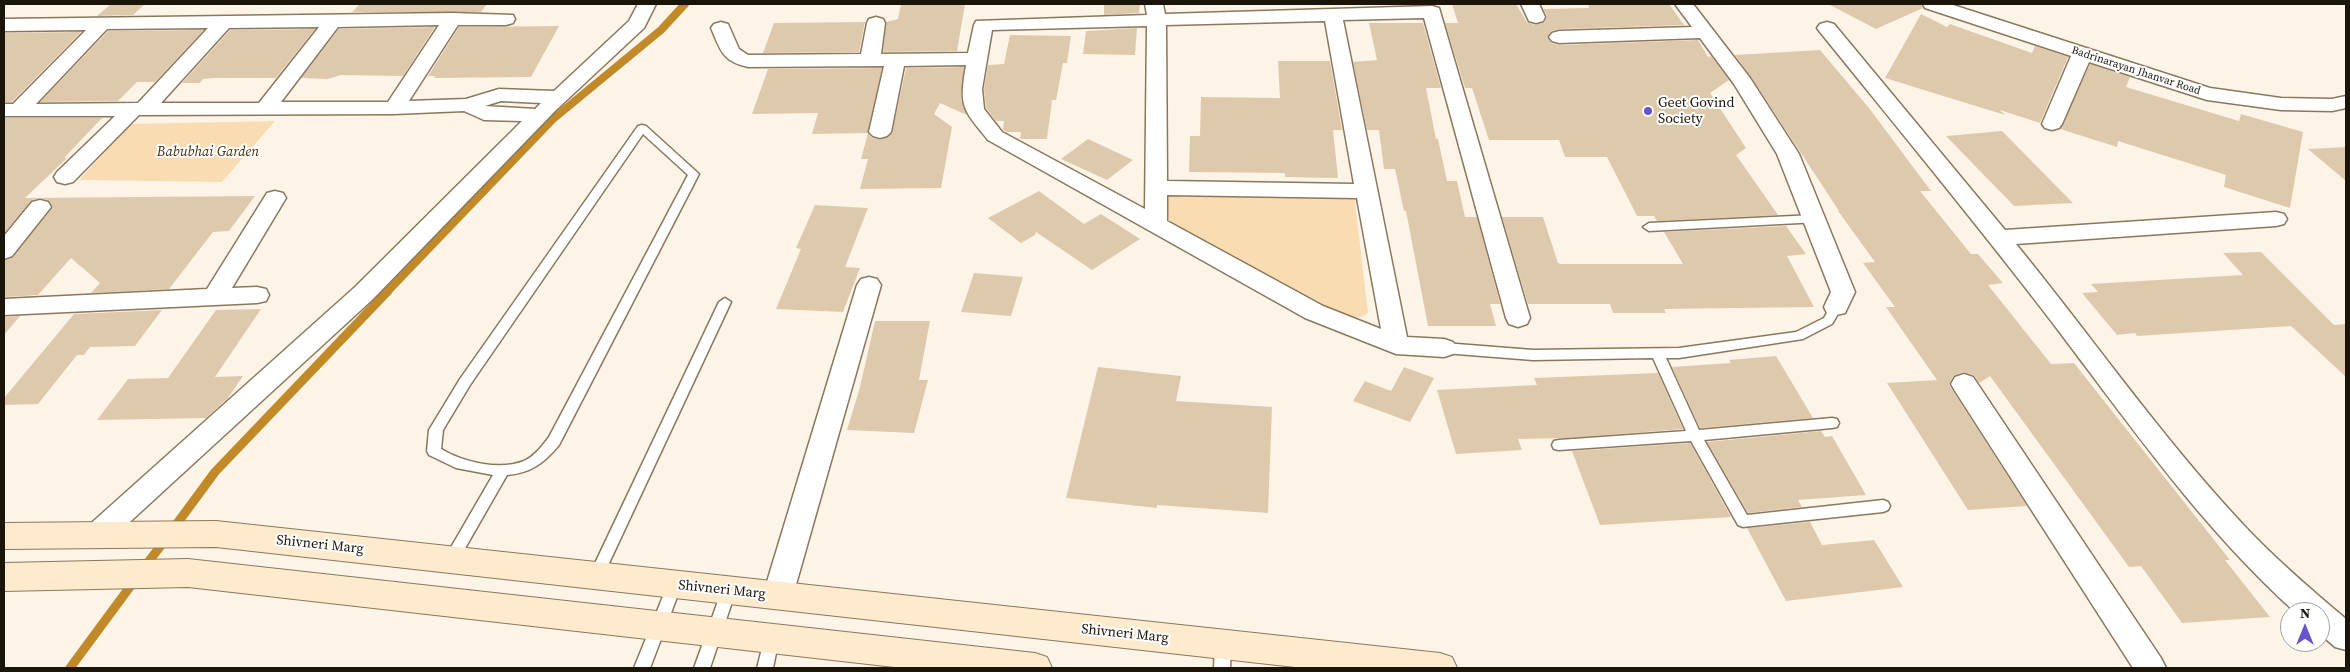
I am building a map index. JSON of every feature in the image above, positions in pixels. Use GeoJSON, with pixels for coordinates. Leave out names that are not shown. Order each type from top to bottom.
{"type":"FeatureCollection","features":[{"type":"Feature","properties":{"kind":"main road","name":"Shivneri Marg"},"geometry":{"type":"LineString","coordinates":[[4,536],[216,534],[729,590],[1222,656],[1440,668]]}},
{"type":"Feature","properties":{"kind":"main road"},"geometry":{"type":"LineString","coordinates":[[4,577],[188,573],[713,632],[768,653],[1035,668]]}},
{"type":"Feature","properties":{"kind":"street"},"geometry":{"type":"LineString","coordinates":[[98,534],[364,294],[540,115],[637,24],[647,4]]}},
{"type":"Feature","properties":{"kind":"street"},"geometry":{"type":"LineString","coordinates":[[1684,4],[1743,82],[1788,154],[1843,292],[1836,307]]}},
{"type":"Feature","properties":{"kind":"street","name":"Badrinarayan Jhanvar Road"},"geometry":{"type":"LineString","coordinates":[[1932,4],[2207,94],[2281,104],[2346,102]]}},
{"type":"Feature","properties":{"kind":"street"},"geometry":{"type":"LineString","coordinates":[[1444,348],[1396,345],[1314,312],[995,136],[974,110],[972,88],[983,25],[1156,12],[1280,10],[1333,15],[1401,8],[1432,12],[1518,318]]}},
{"type":"Feature","properties":{"kind":"street"},"geometry":{"type":"LineString","coordinates":[[1156,12],[1156,226]]}},
{"type":"Feature","properties":{"kind":"street"},"geometry":{"type":"LineString","coordinates":[[1333,15],[1396,345]]}},
{"type":"Feature","properties":{"kind":"street"},"geometry":{"type":"LineString","coordinates":[[4,25],[506,19]]}},
{"type":"Feature","properties":{"kind":"street"},"geometry":{"type":"LineString","coordinates":[[394,108],[454,20]]}},
{"type":"Feature","properties":{"kind":"street"},"geometry":{"type":"LineString","coordinates":[[265,109],[333,21]]}},
{"type":"Feature","properties":{"kind":"street"},"geometry":{"type":"LineString","coordinates":[[65,177],[138,110],[224,22]]}},
{"type":"Feature","properties":{"kind":"street"},"geometry":{"type":"LineString","coordinates":[[870,61],[876,23]]}},
{"type":"Feature","properties":{"kind":"street"},"geometry":{"type":"LineString","coordinates":[[11,110],[102,24]]}},
{"type":"Feature","properties":{"kind":"street"},"geometry":{"type":"LineString","coordinates":[[721,28],[732,54],[737,59],[748,61],[977,59]]}},
{"type":"Feature","properties":{"kind":"street"},"geometry":{"type":"LineString","coordinates":[[1827,28],[2000,238],[2196,492],[2292,592],[2304,602]]}},
{"type":"Feature","properties":{"kind":"street"},"geometry":{"type":"LineString","coordinates":[[1559,37],[1706,32]]}},
{"type":"Feature","properties":{"kind":"street"},"geometry":{"type":"LineString","coordinates":[[2052,124],[2082,54]]}},
{"type":"Feature","properties":{"kind":"street"},"geometry":{"type":"LineString","coordinates":[[880,132],[895,60]]}},
{"type":"Feature","properties":{"kind":"street"},"geometry":{"type":"LineString","coordinates":[[11,110],[394,108],[468,105],[498,95],[559,97]]}},
{"type":"Feature","properties":{"kind":"street"},"geometry":{"type":"LineString","coordinates":[[468,105],[484,114],[540,115]]}},
{"type":"Feature","properties":{"kind":"street"},"geometry":{"type":"LineString","coordinates":[[1156,188],[1365,190]]}},
{"type":"Feature","properties":{"kind":"street"},"geometry":{"type":"LineString","coordinates":[[214,297],[275,198]]}},
{"type":"Feature","properties":{"kind":"street"},"geometry":{"type":"LineString","coordinates":[[4,250],[40,207]]}},
{"type":"Feature","properties":{"kind":"street"},"geometry":{"type":"LineString","coordinates":[[2000,238],[2276,219]]}},
{"type":"Feature","properties":{"kind":"street"},"geometry":{"type":"LineString","coordinates":[[778,596],[869,285]]}},
{"type":"Feature","properties":{"kind":"street"},"geometry":{"type":"LineString","coordinates":[[4,307],[257,295]]}},
{"type":"Feature","properties":{"kind":"street"},"geometry":{"type":"LineString","coordinates":[[1964,384],[2150,668]]}},
{"type":"Feature","properties":{"kind":"street"},"geometry":{"type":"LineString","coordinates":[[2330,623],[2346,637]]}},
{"type":"Feature","properties":{"kind":"lane"},"geometry":{"type":"LineString","coordinates":[[642,128],[694,174],[554,441],[538,460],[521,468],[502,471],[445,460],[434,451],[436,430],[465,382],[642,128]]}},
{"type":"Feature","properties":{"kind":"lane"},"geometry":{"type":"LineString","coordinates":[[1649,227],[1814,219]]}},
{"type":"Feature","properties":{"kind":"lane"},"geometry":{"type":"LineString","coordinates":[[596,576],[725,302]]}},
{"type":"Feature","properties":{"kind":"lane"},"geometry":{"type":"LineString","coordinates":[[1444,348],[1533,355],[1679,353],[1798,336],[1828,321],[1836,307]]}},
{"type":"Feature","properties":{"kind":"lane"},"geometry":{"type":"LineString","coordinates":[[1657,353],[1695,436],[1743,521],[1883,506]]}},
{"type":"Feature","properties":{"kind":"lane"},"geometry":{"type":"LineString","coordinates":[[1559,445],[1695,436],[1832,423]]}},
{"type":"Feature","properties":{"kind":"lane"},"geometry":{"type":"LineString","coordinates":[[451,560],[502,471]]}},
{"type":"Feature","properties":{"kind":"lane"},"geometry":{"type":"LineString","coordinates":[[642,668],[675,584]]}},
{"type":"Feature","properties":{"kind":"lane"},"geometry":{"type":"LineString","coordinates":[[702,668],[729,590]]}},
{"type":"Feature","properties":{"kind":"green space","name":"Babubhai Garden"},"geometry":{"type":"Polygon","coordinates":[[[275,121],[222,182],[79,180],[131,124],[275,121]]]}},
{"type":"Feature","properties":{"kind":"green space"},"geometry":{"type":"Polygon","coordinates":[[[1167,193],[1354,194],[1368,313],[1361,317],[1350,318],[1261,277],[1169,224],[1167,193]]]}},
{"type":"Feature","properties":{"kind":"building"},"geometry":{"type":"Polygon","coordinates":[[[111,4],[145,4],[133,15],[97,16],[111,4]]]}},
{"type":"Feature","properties":{"kind":"building"},"geometry":{"type":"Polygon","coordinates":[[[360,4],[487,4],[481,12],[352,12],[360,4]]]}},
{"type":"Feature","properties":{"kind":"building"},"geometry":{"type":"Polygon","coordinates":[[[901,4],[965,4],[957,51],[883,52],[886,22],[898,19],[901,4]]]}},
{"type":"Feature","properties":{"kind":"building"},"geometry":{"type":"Polygon","coordinates":[[[1104,4],[1140,4],[1139,13],[1104,15],[1104,4]]]}},
{"type":"Feature","properties":{"kind":"building"},"geometry":{"type":"Polygon","coordinates":[[[1452,4],[1516,4],[1527,22],[1535,25],[1545,22],[1547,16],[1543,9],[1589,8],[1588,4],[1669,4],[1684,25],[1559,29],[1551,31],[1547,37],[1551,43],[1559,45],[1698,40],[1708,57],[1711,56],[1729,80],[1710,93],[1746,148],[1736,155],[1778,215],[1657,221],[1654,216],[1637,216],[1607,157],[1565,157],[1559,140],[1489,140],[1472,88],[1465,88],[1445,23],[1458,23],[1452,4]]]}},
{"type":"Feature","properties":{"kind":"building"},"geometry":{"type":"Polygon","coordinates":[[[1828,4],[1921,4],[1923,8],[1876,29],[1828,4]]]}},
{"type":"Feature","properties":{"kind":"building"},"geometry":{"type":"Polygon","coordinates":[[[1921,14],[1947,27],[1950,24],[2032,53],[2035,46],[2068,57],[2040,123],[2000,110],[2005,115],[1885,78],[1921,14]]]}},
{"type":"Feature","properties":{"kind":"building"},"geometry":{"type":"Polygon","coordinates":[[[865,22],[859,52],[763,53],[774,23],[865,22]]]}},
{"type":"Feature","properties":{"kind":"building"},"geometry":{"type":"Polygon","coordinates":[[[1369,23],[1423,23],[1441,88],[1426,88],[1436,139],[1438,139],[1447,181],[1457,181],[1465,217],[1477,217],[1500,304],[1490,304],[1496,326],[1428,326],[1406,211],[1404,211],[1395,169],[1384,169],[1379,130],[1367,130],[1353,62],[1377,60],[1369,23]]]}},
{"type":"Feature","properties":{"kind":"building"},"geometry":{"type":"Polygon","coordinates":[[[559,26],[531,77],[434,78],[435,76],[428,76],[459,27],[559,26]]]}},
{"type":"Feature","properties":{"kind":"building"},"geometry":{"type":"Polygon","coordinates":[[[435,27],[403,76],[341,75],[328,79],[301,78],[339,29],[435,27]]]}},
{"type":"Feature","properties":{"kind":"building"},"geometry":{"type":"Polygon","coordinates":[[[1137,28],[1135,55],[1083,54],[1086,31],[1137,28]]]}},
{"type":"Feature","properties":{"kind":"building"},"geometry":{"type":"Polygon","coordinates":[[[315,29],[276,78],[215,78],[203,79],[200,83],[182,83],[230,30],[315,29]]]}},
{"type":"Feature","properties":{"kind":"building"},"geometry":{"type":"Polygon","coordinates":[[[204,30],[155,82],[137,82],[118,101],[40,102],[108,31],[204,30]]]}},
{"type":"Feature","properties":{"kind":"building"},"geometry":{"type":"Polygon","coordinates":[[[81,32],[12,102],[4,102],[4,33],[81,32]]]}},
{"type":"Feature","properties":{"kind":"building"},"geometry":{"type":"Polygon","coordinates":[[[1010,35],[1071,36],[1067,63],[1063,63],[1056,100],[1052,100],[1047,139],[1020,139],[1021,132],[1007,132],[1003,130],[1004,121],[996,121],[986,108],[984,89],[988,65],[1004,64],[1010,35]]]}},
{"type":"Feature","properties":{"kind":"building"},"geometry":{"type":"Polygon","coordinates":[[[1820,50],[1869,108],[1931,191],[1920,191],[1971,254],[1978,254],[2003,283],[1988,285],[2051,364],[2074,363],[2230,560],[2225,560],[2270,617],[2182,623],[2141,566],[2129,567],[1990,376],[1979,383],[1974,375],[1963,372],[1953,376],[1949,385],[2027,506],[1968,510],[1887,383],[1937,380],[1886,307],[1895,307],[1863,263],[1875,262],[1838,211],[1735,55],[1820,50]]]}},
{"type":"Feature","properties":{"kind":"building"},"geometry":{"type":"Polygon","coordinates":[[[1278,61],[1330,61],[1342,130],[1333,130],[1338,178],[1285,177],[1285,173],[1189,172],[1190,136],[1200,136],[1201,97],[1280,98],[1278,61]]]}},
{"type":"Feature","properties":{"kind":"building"},"geometry":{"type":"Polygon","coordinates":[[[2090,64],[2130,77],[2126,87],[2239,121],[2241,114],[2303,132],[2290,208],[2224,187],[2226,175],[2118,141],[2117,147],[2060,129],[2090,64]]]}},
{"type":"Feature","properties":{"kind":"building"},"geometry":{"type":"Polygon","coordinates":[[[964,67],[961,99],[967,115],[940,103],[934,114],[952,127],[941,188],[860,189],[868,159],[861,159],[868,133],[872,138],[881,140],[892,133],[906,68],[964,67]]]}},
{"type":"Feature","properties":{"kind":"building"},"geometry":{"type":"Polygon","coordinates":[[[882,68],[868,133],[812,134],[818,113],[752,114],[768,69],[882,68]]]}},
{"type":"Feature","properties":{"kind":"building"},"geometry":{"type":"Polygon","coordinates":[[[4,118],[102,118],[64,158],[67,158],[25,198],[255,196],[229,231],[213,232],[169,289],[91,293],[100,283],[71,258],[38,295],[4,297],[4,261],[13,257],[53,207],[48,200],[40,198],[32,200],[4,233],[4,118]]]}},
{"type":"Feature","properties":{"kind":"building"},"geometry":{"type":"Polygon","coordinates":[[[2002,131],[2073,203],[2014,206],[1946,136],[2002,131]]]}},
{"type":"Feature","properties":{"kind":"building"},"geometry":{"type":"Polygon","coordinates":[[[1088,139],[1133,160],[1107,180],[1061,159],[1088,139]]]}},
{"type":"Feature","properties":{"kind":"building"},"geometry":{"type":"Polygon","coordinates":[[[2346,147],[2346,181],[2308,149],[2346,147]]]}},
{"type":"Feature","properties":{"kind":"building"},"geometry":{"type":"Polygon","coordinates":[[[1039,191],[1084,224],[1101,214],[1140,239],[1092,270],[1036,232],[1035,235],[1021,243],[988,218],[1039,191]]]}},
{"type":"Feature","properties":{"kind":"building"},"geometry":{"type":"Polygon","coordinates":[[[815,205],[868,208],[845,267],[860,268],[843,312],[776,309],[801,249],[796,248],[815,205]]]}},
{"type":"Feature","properties":{"kind":"building"},"geometry":{"type":"Polygon","coordinates":[[[1502,217],[1543,217],[1558,263],[1561,264],[1683,264],[1664,232],[1786,226],[1806,254],[1787,256],[1814,307],[1664,309],[1666,313],[1613,313],[1610,304],[1528,304],[1502,217]]]}},
{"type":"Feature","properties":{"kind":"building"},"geometry":{"type":"Polygon","coordinates":[[[2261,252],[2334,325],[2346,324],[2346,377],[2291,326],[2137,336],[2135,333],[2117,335],[2082,293],[2098,292],[2091,284],[2243,275],[2223,253],[2261,252]]]}},
{"type":"Feature","properties":{"kind":"building"},"geometry":{"type":"Polygon","coordinates":[[[974,273],[1023,277],[1011,316],[961,312],[974,273]]]}},
{"type":"Feature","properties":{"kind":"building"},"geometry":{"type":"Polygon","coordinates":[[[261,309],[215,377],[243,376],[228,398],[206,418],[97,420],[128,379],[168,378],[216,310],[261,309]]]}},
{"type":"Feature","properties":{"kind":"building"},"geometry":{"type":"Polygon","coordinates":[[[162,310],[135,346],[90,347],[84,355],[77,355],[38,404],[4,405],[4,398],[74,314],[162,310]]]}},
{"type":"Feature","properties":{"kind":"building"},"geometry":{"type":"Polygon","coordinates":[[[20,316],[4,335],[4,317],[20,316]]]}},
{"type":"Feature","properties":{"kind":"building"},"geometry":{"type":"Polygon","coordinates":[[[875,321],[930,321],[919,380],[928,380],[914,433],[847,430],[860,387],[875,321]]]}},
{"type":"Feature","properties":{"kind":"building"},"geometry":{"type":"Polygon","coordinates":[[[1776,356],[1813,418],[1700,428],[1672,367],[1731,363],[1729,360],[1776,356]]]}},
{"type":"Feature","properties":{"kind":"building"},"geometry":{"type":"Polygon","coordinates":[[[1098,367],[1181,376],[1176,401],[1272,407],[1268,513],[1157,505],[1157,508],[1066,498],[1098,367]]]}},
{"type":"Feature","properties":{"kind":"building"},"geometry":{"type":"Polygon","coordinates":[[[1404,367],[1434,378],[1410,422],[1353,401],[1365,381],[1391,391],[1404,367]]]}},
{"type":"Feature","properties":{"kind":"building"},"geometry":{"type":"Polygon","coordinates":[[[1658,373],[1683,429],[1567,438],[1518,439],[1522,450],[1456,454],[1437,390],[1537,385],[1534,378],[1658,373]]]}},
{"type":"Feature","properties":{"kind":"building"},"geometry":{"type":"Polygon","coordinates":[[[1821,431],[1825,437],[1832,436],[1866,495],[1798,500],[1802,507],[1748,513],[1707,442],[1821,431]]]}},
{"type":"Feature","properties":{"kind":"building"},"geometry":{"type":"Polygon","coordinates":[[[1690,443],[1731,517],[1600,525],[1572,451],[1690,443]]]}},
{"type":"Feature","properties":{"kind":"building"},"geometry":{"type":"Polygon","coordinates":[[[1810,522],[1822,545],[1874,540],[1903,587],[1786,601],[1747,528],[1810,522]]]}},
{"type":"Feature","properties":{"kind":"waterway"},"geometry":{"type":"LineString","coordinates":[[387,292],[553,119],[661,30],[685,4]]}},
{"type":"Feature","properties":{"kind":"waterway"},"geometry":{"type":"LineString","coordinates":[[173,529],[215,472],[388,291]]}},
{"type":"Feature","properties":{"kind":"waterway"},"geometry":{"type":"LineString","coordinates":[[143,569],[165,540]]}},
{"type":"Feature","properties":{"kind":"waterway"},"geometry":{"type":"LineString","coordinates":[[70,668],[135,580]]}},
{"type":"Feature","properties":{"kind":"place","name":"Geet Govind Society"},"geometry":{"type":"Point","coordinates":[1648,111]}}]}
